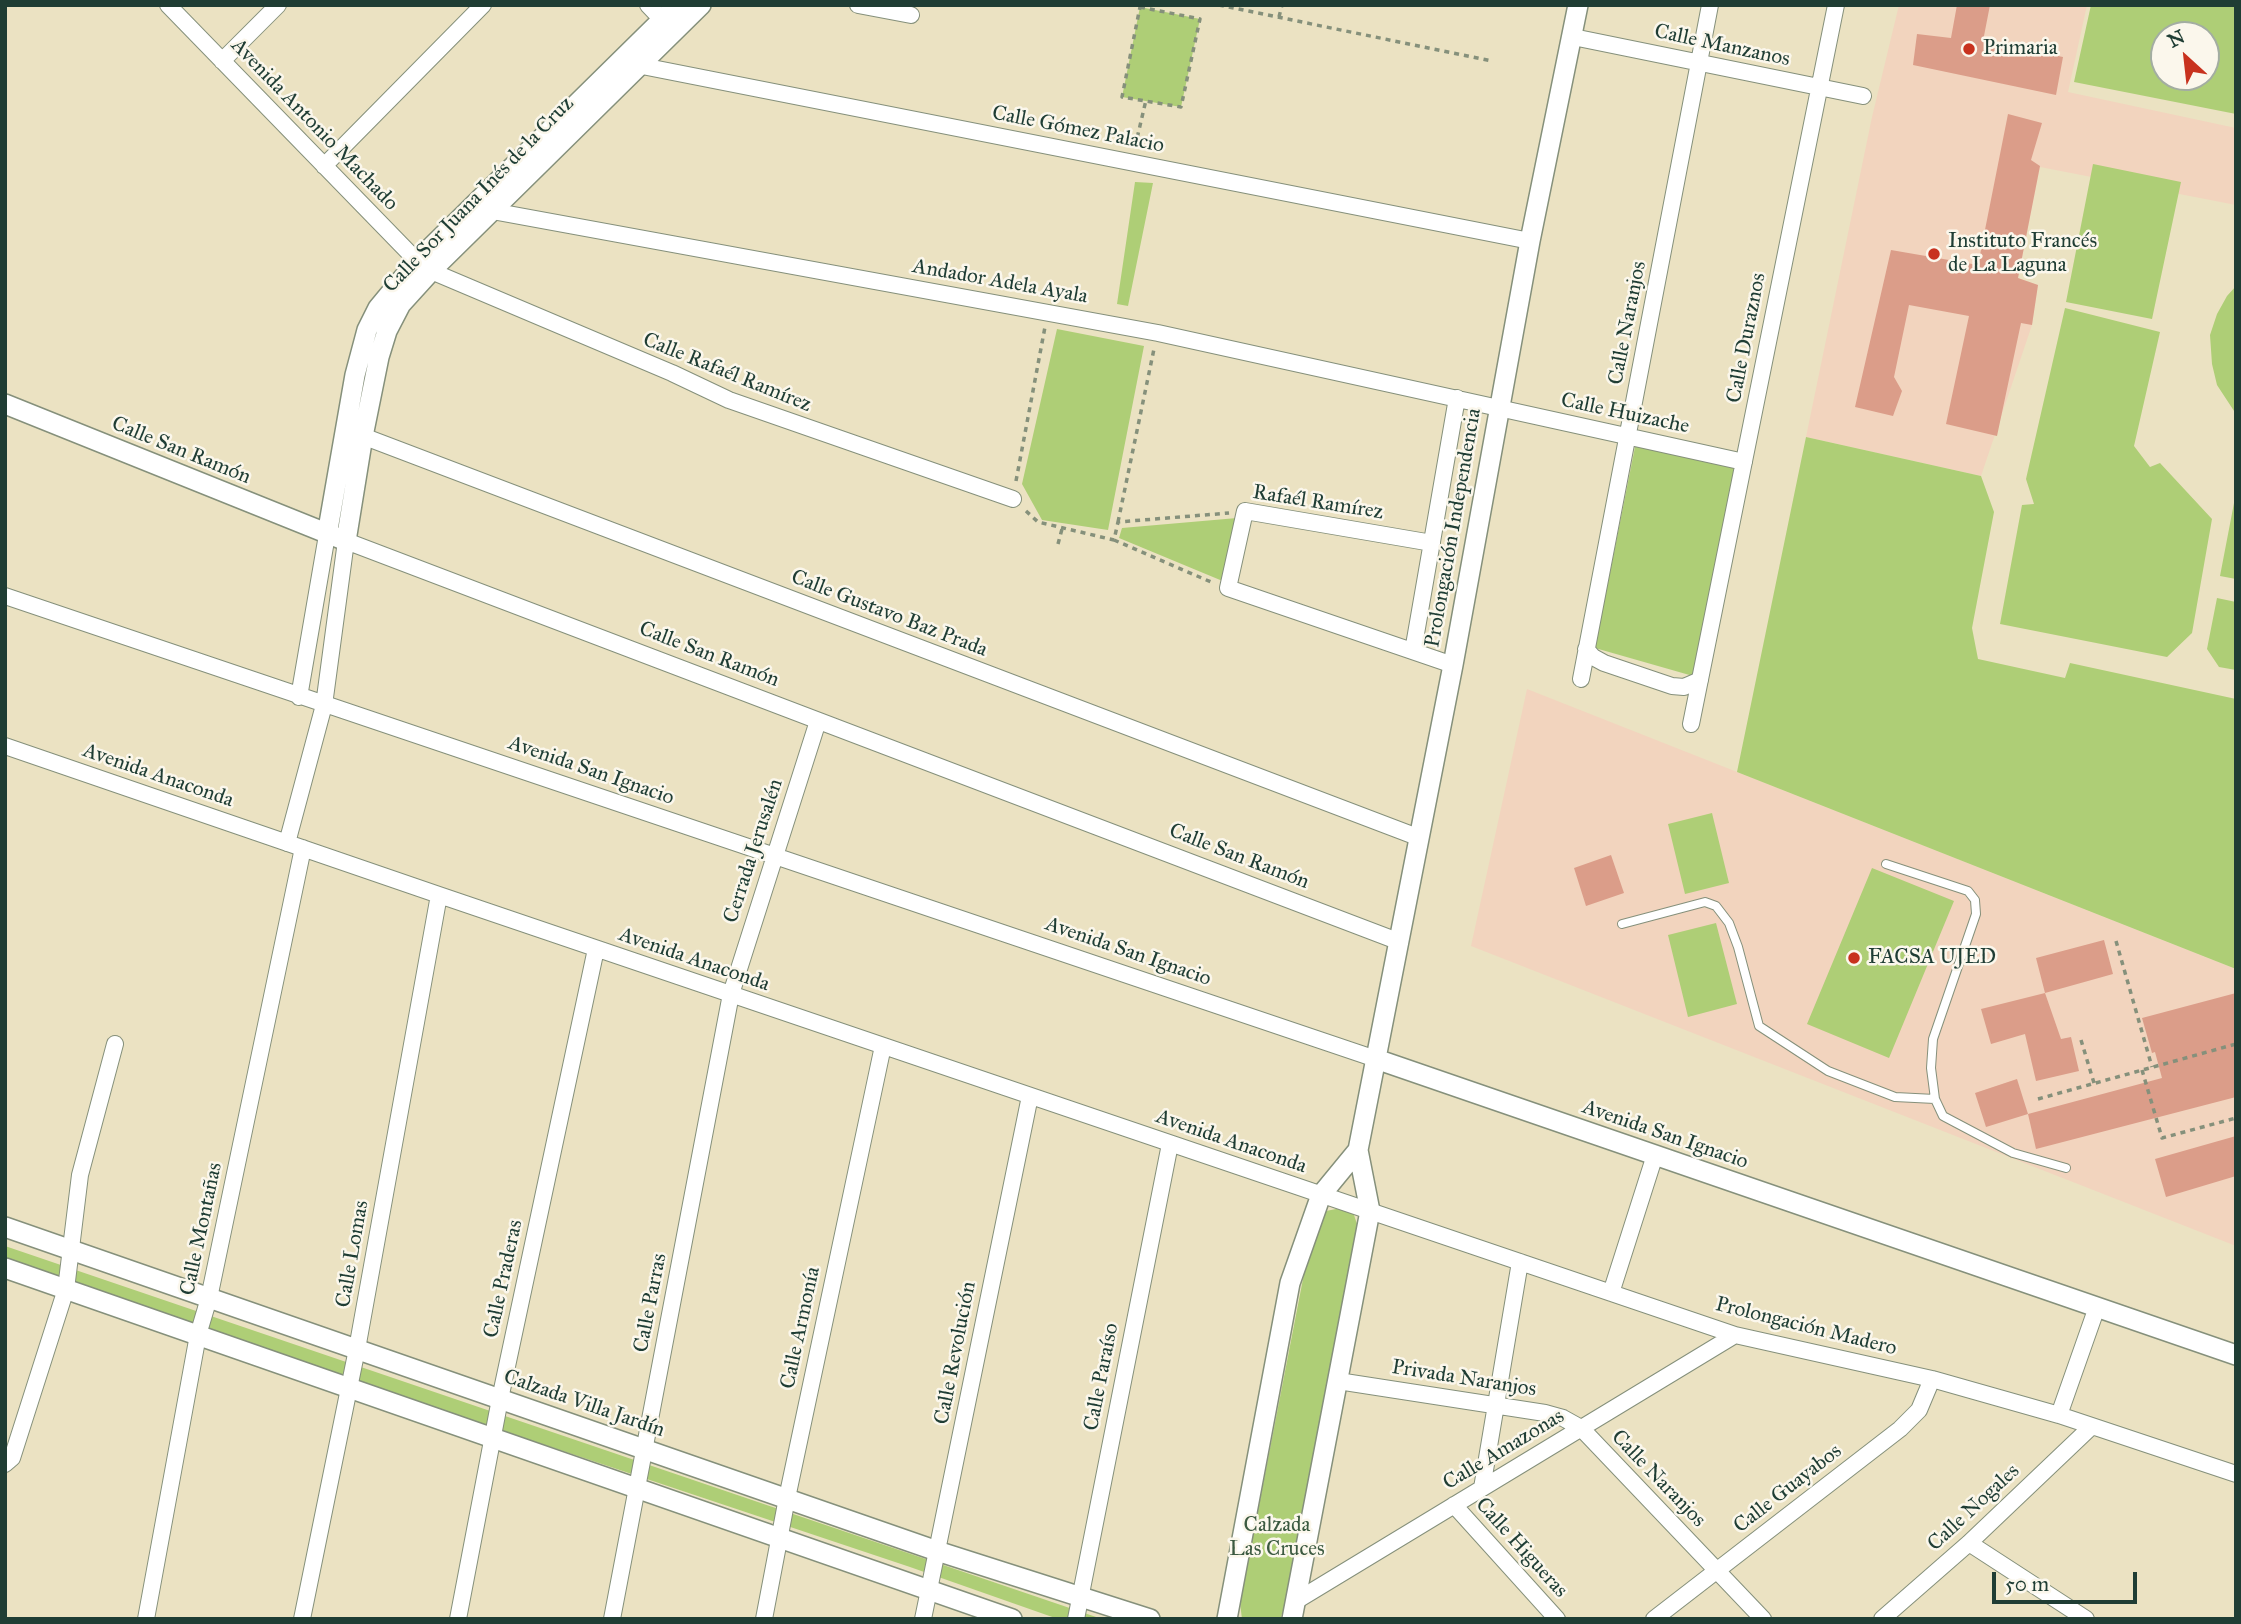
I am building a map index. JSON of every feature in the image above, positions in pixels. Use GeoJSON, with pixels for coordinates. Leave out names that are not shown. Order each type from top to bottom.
{"type":"FeatureCollection","features":[{"type":"Feature","properties":{"kind":"street","name":"Avenida Antonio Machado"},"geometry":{"type":"LineString","coordinates":[[169,5],[424,266]]}},
{"type":"Feature","properties":{"kind":"street"},"geometry":{"type":"LineString","coordinates":[[222,61],[278,5]]}},
{"type":"Feature","properties":{"kind":"street"},"geometry":{"type":"LineString","coordinates":[[324,166],[483,5]]}},
{"type":"Feature","properties":{"kind":"street"},"geometry":{"type":"LineString","coordinates":[[648,5],[668,26]]}},
{"type":"Feature","properties":{"kind":"street","name":"Calle Sor Juana Inés de la Cruz"},"geometry":{"type":"LineString","coordinates":[[299,696],[344,429],[367,330],[390,291],[492,211],[639,65],[668,26],[677,5]]}},
{"type":"Feature","properties":{"kind":"street","name":"Calle Sor Juana Inés de la Cruz"},"geometry":{"type":"LineString","coordinates":[[324,705],[363,436],[379,357],[387,331],[401,304],[424,266],[618,61],[701,5]]}},
{"type":"Feature","properties":{"kind":"street"},"geometry":{"type":"LineString","coordinates":[[858,5],[911,15]]}},
{"type":"Feature","properties":{"kind":"street","name":"Prolongación Independencia"},"geometry":{"type":"LineString","coordinates":[[1376,1059],[1453,665],[1530,241],[1578,5]]}},
{"type":"Feature","properties":{"kind":"street","name":"Calle Naranjos"},"geometry":{"type":"LineString","coordinates":[[1587,649],[1710,5]]}},
{"type":"Feature","properties":{"kind":"street","name":"Calle Duraznos"},"geometry":{"type":"LineString","coordinates":[[1691,724],[1836,5]]}},
{"type":"Feature","properties":{"kind":"street","name":"Calle Manzanos"},"geometry":{"type":"LineString","coordinates":[[1573,37],[1863,96]]}},
{"type":"Feature","properties":{"kind":"street","name":"Calle Gómez Palacio"},"geometry":{"type":"LineString","coordinates":[[618,61],[1530,241]]}},
{"type":"Feature","properties":{"kind":"street","name":"Andador Adela Ayala"},"geometry":{"type":"LineString","coordinates":[[492,211],[1158,333],[1498,408]]}},
{"type":"Feature","properties":{"kind":"street","name":"Calle Rafaél Ramírez"},"geometry":{"type":"LineString","coordinates":[[424,266],[729,400],[1013,499]]}},
{"type":"Feature","properties":{"kind":"street"},"geometry":{"type":"LineString","coordinates":[[1413,651],[1457,398]]}},
{"type":"Feature","properties":{"kind":"street","name":"Calle San Ramón"},"geometry":{"type":"LineString","coordinates":[[5,404],[327,535],[1400,942]]}},
{"type":"Feature","properties":{"kind":"street","name":"Calle Huizache"},"geometry":{"type":"LineString","coordinates":[[1498,408],[1744,462]]}},
{"type":"Feature","properties":{"kind":"street","name":"Calle Gustavo Baz Prada"},"geometry":{"type":"LineString","coordinates":[[344,429],[1420,838]]}},
{"type":"Feature","properties":{"kind":"street"},"geometry":{"type":"LineString","coordinates":[[1245,511],[1228,589],[1453,665]]}},
{"type":"Feature","properties":{"kind":"street","name":"Rafaél Ramírez"},"geometry":{"type":"LineString","coordinates":[[1245,511],[1432,544]]}},
{"type":"Feature","properties":{"kind":"street","name":"Avenida San Ignacio"},"geometry":{"type":"LineString","coordinates":[[5,596],[1376,1059],[2236,1355]]}},
{"type":"Feature","properties":{"kind":"street"},"geometry":{"type":"LineString","coordinates":[[1581,679],[1587,649]]}},
{"type":"Feature","properties":{"kind":"street"},"geometry":{"type":"LineString","coordinates":[[1587,649],[1593,657],[1604,663],[1672,686],[1684,687],[1700,680]]}},
{"type":"Feature","properties":{"kind":"street"},"geometry":{"type":"LineString","coordinates":[[287,843],[324,705]]}},
{"type":"Feature","properties":{"kind":"street","name":"Cerrada Jerusalén"},"geometry":{"type":"LineString","coordinates":[[731,994],[818,721]]}},
{"type":"Feature","properties":{"kind":"street","name":"Avenida Anaconda"},"geometry":{"type":"LineString","coordinates":[[5,746],[1370,1211]]}},
{"type":"Feature","properties":{"kind":"street","name":"Calle Montañas"},"geometry":{"type":"LineString","coordinates":[[146,1619],[198,1335],[209,1298],[303,848]]}},
{"type":"Feature","properties":{"kind":"street","name":"Calle Lomas"},"geometry":{"type":"LineString","coordinates":[[302,1619],[357,1349],[439,895]]}},
{"type":"Feature","properties":{"kind":"street","name":"Calle Praderas"},"geometry":{"type":"LineString","coordinates":[[458,1619],[500,1399],[596,949]]}},
{"type":"Feature","properties":{"kind":"street","name":"Calle Parras"},"geometry":{"type":"LineString","coordinates":[[612,1619],[731,994]]}},
{"type":"Feature","properties":{"kind":"street"},"geometry":{"type":"LineString","coordinates":[[5,1464],[12,1458],[66,1289],[80,1175],[115,1044]]}},
{"type":"Feature","properties":{"kind":"street","name":"Calle Armonía"},"geometry":{"type":"LineString","coordinates":[[764,1619],[883,1046]]}},
{"type":"Feature","properties":{"kind":"street"},"geometry":{"type":"LineString","coordinates":[[1294,1610],[1370,1211],[1358,1150],[1376,1059]]}},
{"type":"Feature","properties":{"kind":"street","name":"Calle Revolución"},"geometry":{"type":"LineString","coordinates":[[923,1619],[1030,1096]]}},
{"type":"Feature","properties":{"kind":"street","name":"Calle Paraíso"},"geometry":{"type":"LineString","coordinates":[[1076,1619],[1170,1144]]}},
{"type":"Feature","properties":{"kind":"street"},"geometry":{"type":"LineString","coordinates":[[1227,1619],[1290,1283],[1321,1195],[1358,1150]]}},
{"type":"Feature","properties":{"kind":"street"},"geometry":{"type":"LineString","coordinates":[[1611,1293],[1655,1155]]}},
{"type":"Feature","properties":{"kind":"street","name":"Prolongación Madero"},"geometry":{"type":"LineString","coordinates":[[1370,1211],[1735,1335],[1932,1379],[2059,1415],[2236,1474]]}},
{"type":"Feature","properties":{"kind":"street","name":"Calzada Villa Jardín"},"geometry":{"type":"LineString","coordinates":[[5,1227],[937,1550],[1150,1619]]}},
{"type":"Feature","properties":{"kind":"street"},"geometry":{"type":"LineString","coordinates":[[1482,1488],[1520,1262]]}},
{"type":"Feature","properties":{"kind":"street"},"geometry":{"type":"LineString","coordinates":[[5,1268],[1012,1619]]}},
{"type":"Feature","properties":{"kind":"street"},"geometry":{"type":"LineString","coordinates":[[2059,1415],[2097,1307]]}},
{"type":"Feature","properties":{"kind":"street","name":"Calle Amazonas"},"geometry":{"type":"LineString","coordinates":[[1294,1610],[1454,1505],[1735,1335]]}},
{"type":"Feature","properties":{"kind":"street","name":"Calle Guayabos"},"geometry":{"type":"LineString","coordinates":[[1654,1619],[1900,1429],[1919,1410],[1932,1379]]}},
{"type":"Feature","properties":{"kind":"street","name":"Privada Naranjos"},"geometry":{"type":"LineString","coordinates":[[1338,1381],[1554,1415],[1581,1428]]}},
{"type":"Feature","properties":{"kind":"street","name":"Calle Nogales"},"geometry":{"type":"LineString","coordinates":[[1882,1619],[1969,1543],[2092,1426]]}},
{"type":"Feature","properties":{"kind":"street","name":"Calle Naranjos"},"geometry":{"type":"LineString","coordinates":[[1581,1428],[1763,1619]]}},
{"type":"Feature","properties":{"kind":"street","name":"Calle Higueras"},"geometry":{"type":"LineString","coordinates":[[1454,1505],[1558,1619]]}},
{"type":"Feature","properties":{"kind":"street"},"geometry":{"type":"LineString","coordinates":[[1969,1543],[2086,1619]]}},
{"type":"Feature","properties":{"kind":"lane"},"geometry":{"type":"LineString","coordinates":[[1886,864],[1968,891],[1975,900],[1976,914],[1933,1040],[1931,1068],[1935,1099],[1943,1116],[2013,1153],[2066,1168]]}},
{"type":"Feature","properties":{"kind":"lane"},"geometry":{"type":"LineString","coordinates":[[1622,924],[1705,902],[1716,906],[1729,923],[1738,947],[1759,1026],[1828,1071],[1895,1097],[1935,1099]]}},
{"type":"Feature","properties":{"kind":"path"},"geometry":{"type":"LineString","coordinates":[[1219,5],[1492,61]]}},
{"type":"Feature","properties":{"kind":"path"},"geometry":{"type":"LineString","coordinates":[[1279,17],[1282,5]]}},
{"type":"Feature","properties":{"kind":"path"},"geometry":{"type":"LineString","coordinates":[[1140,7],[1159,8],[1200,19],[1181,107],[1146,100],[1122,97],[1140,7]]}},
{"type":"Feature","properties":{"kind":"path"},"geometry":{"type":"LineString","coordinates":[[1132,162],[1146,100]]}},
{"type":"Feature","properties":{"kind":"path"},"geometry":{"type":"LineString","coordinates":[[1048,312],[1013,499],[1038,522],[1114,540],[1228,589]]}},
{"type":"Feature","properties":{"kind":"path"},"geometry":{"type":"LineString","coordinates":[[1114,540],[1158,333]]}},
{"type":"Feature","properties":{"kind":"path","name":"Rafaél Ramírez"},"geometry":{"type":"LineString","coordinates":[[1118,522],[1245,511]]}},
{"type":"Feature","properties":{"kind":"path"},"geometry":{"type":"LineString","coordinates":[[1058,544],[1062,529]]}},
{"type":"Feature","properties":{"kind":"path"},"geometry":{"type":"LineString","coordinates":[[2116,941],[2152,1067]]}},
{"type":"Feature","properties":{"kind":"path"},"geometry":{"type":"LineString","coordinates":[[2081,1040],[2094,1083]]}},
{"type":"Feature","properties":{"kind":"path"},"geometry":{"type":"LineString","coordinates":[[2038,1099],[2236,1044]]}},
{"type":"Feature","properties":{"kind":"path"},"geometry":{"type":"LineString","coordinates":[[2142,1070],[2162,1138],[2236,1118]]}},
{"type":"Feature","properties":{"kind":"shaded area","name":"Instituto Francés de La Laguna"},"geometry":{"type":"Polygon","coordinates":[[[1899,5],[2087,5],[2068,92],[2236,128],[2236,205],[2040,167],[2018,278],[2038,285],[2032,325],[1981,476],[1806,437],[1872,117],[1899,5]]]}},
{"type":"Feature","properties":{"kind":"shaded area","name":"FACSA UJED"},"geometry":{"type":"Polygon","coordinates":[[[1527,689],[2236,969],[2236,1246],[1471,946],[1527,689]]]}},
{"type":"Feature","properties":{"kind":"green space"},"geometry":{"type":"Polygon","coordinates":[[[2091,5],[2236,5],[2236,114],[2074,82],[2091,5]]]}},
{"type":"Feature","properties":{"kind":"green space"},"geometry":{"type":"Polygon","coordinates":[[[1140,7],[1200,19],[1181,107],[1122,97],[1140,7]]]}},
{"type":"Feature","properties":{"kind":"green space"},"geometry":{"type":"Polygon","coordinates":[[[2093,164],[2181,182],[2152,319],[2066,302],[2093,164]]]}},
{"type":"Feature","properties":{"kind":"green space"},"geometry":{"type":"Polygon","coordinates":[[[1135,182],[1153,183],[1128,306],[1117,304],[1135,182]]]}},
{"type":"Feature","properties":{"kind":"green space"},"geometry":{"type":"Polygon","coordinates":[[[2236,286],[2236,414],[2217,385],[2210,335],[2217,314],[2236,286]]]}},
{"type":"Feature","properties":{"kind":"green space"},"geometry":{"type":"Polygon","coordinates":[[[2065,308],[2160,332],[2134,446],[2150,467],[2160,463],[2212,519],[2192,633],[2167,657],[2000,624],[2022,505],[2034,504],[2026,479],[2065,308]]]}},
{"type":"Feature","properties":{"kind":"green space"},"geometry":{"type":"Polygon","coordinates":[[[1057,329],[1144,346],[1108,530],[1042,520],[1022,484],[1057,329]]]}},
{"type":"Feature","properties":{"kind":"green space"},"geometry":{"type":"Polygon","coordinates":[[[1637,437],[1738,460],[1693,676],[1595,648],[1637,437]]]}},
{"type":"Feature","properties":{"kind":"green space"},"geometry":{"type":"Polygon","coordinates":[[[1806,437],[1981,476],[1994,512],[1972,628],[1978,659],[2065,678],[2070,663],[2236,699],[2236,969],[1737,772],[1806,437]]]}},
{"type":"Feature","properties":{"kind":"green space"},"geometry":{"type":"Polygon","coordinates":[[[2236,503],[2236,579],[2220,576],[2236,503]]]}},
{"type":"Feature","properties":{"kind":"green space"},"geometry":{"type":"Polygon","coordinates":[[[1237,518],[1225,582],[1119,538],[1122,528],[1237,518]]]}},
{"type":"Feature","properties":{"kind":"green space"},"geometry":{"type":"Polygon","coordinates":[[[2217,598],[2236,602],[2236,670],[2219,667],[2207,649],[2217,598]]]}},
{"type":"Feature","properties":{"kind":"green space"},"geometry":{"type":"Polygon","coordinates":[[[1712,813],[1729,883],[1685,894],[1668,824],[1712,813]]]}},
{"type":"Feature","properties":{"kind":"green space"},"geometry":{"type":"Polygon","coordinates":[[[1872,868],[1954,901],[1889,1058],[1807,1024],[1872,868]]]}},
{"type":"Feature","properties":{"kind":"green space"},"geometry":{"type":"Polygon","coordinates":[[[1716,923],[1737,1004],[1688,1017],[1668,935],[1716,923]]]}},
{"type":"Feature","properties":{"kind":"green space","name":"Calzada Las Cruces"},"geometry":{"type":"Polygon","coordinates":[[[1346,1207],[1354,1215],[1359,1230],[1289,1596],[1280,1619],[1242,1619],[1240,1603],[1310,1243],[1318,1221],[1326,1211],[1346,1207]]]}},
{"type":"Feature","properties":{"kind":"green space"},"geometry":{"type":"Polygon","coordinates":[[[5,1246],[1102,1619],[1058,1619],[213,1334],[189,1322],[5,1263],[5,1246]]]}},
{"type":"Feature","properties":{"kind":"building","name":"Primaria"},"geometry":{"type":"Polygon","coordinates":[[[1957,5],[1990,5],[1983,41],[2063,57],[2056,95],[1913,65],[1917,34],[1951,38],[1957,5]]]}},
{"type":"Feature","properties":{"kind":"building"},"geometry":{"type":"Polygon","coordinates":[[[2008,114],[2042,123],[2031,160],[2040,166],[2018,278],[2038,285],[2032,325],[2021,323],[1997,436],[1946,424],[1969,316],[1909,305],[1894,377],[1902,391],[1893,416],[1855,407],[1891,250],[1978,265],[2008,114]]]}},
{"type":"Feature","properties":{"kind":"building"},"geometry":{"type":"Polygon","coordinates":[[[1611,855],[1624,893],[1586,906],[1574,868],[1611,855]]]}},
{"type":"Feature","properties":{"kind":"building"},"geometry":{"type":"Polygon","coordinates":[[[2104,940],[2113,974],[2045,993],[2036,958],[2104,940]]]}},
{"type":"Feature","properties":{"kind":"building"},"geometry":{"type":"Polygon","coordinates":[[[2045,993],[2061,1039],[2071,1037],[2079,1071],[2036,1081],[2025,1034],[1991,1044],[1981,1009],[2045,993]]]}},
{"type":"Feature","properties":{"kind":"building"},"geometry":{"type":"Polygon","coordinates":[[[2236,993],[2236,1097],[2036,1149],[2028,1114],[2162,1078],[2142,1018],[2236,993]]]}},
{"type":"Feature","properties":{"kind":"building"},"geometry":{"type":"Polygon","coordinates":[[[2017,1079],[2028,1114],[1986,1127],[1975,1093],[2017,1079]]]}},
{"type":"Feature","properties":{"kind":"building"},"geometry":{"type":"Polygon","coordinates":[[[2236,1136],[2236,1176],[2166,1197],[2155,1159],[2236,1136]]]}},
{"type":"Feature","properties":{"kind":"place","name":"Primaria"},"geometry":{"type":"Point","coordinates":[1969,49]}},
{"type":"Feature","properties":{"kind":"place","name":"Instituto Francés de La Laguna"},"geometry":{"type":"Point","coordinates":[1934,254]}},
{"type":"Feature","properties":{"kind":"place","name":"FACSA UJED"},"geometry":{"type":"Point","coordinates":[1854,958]}}]}
